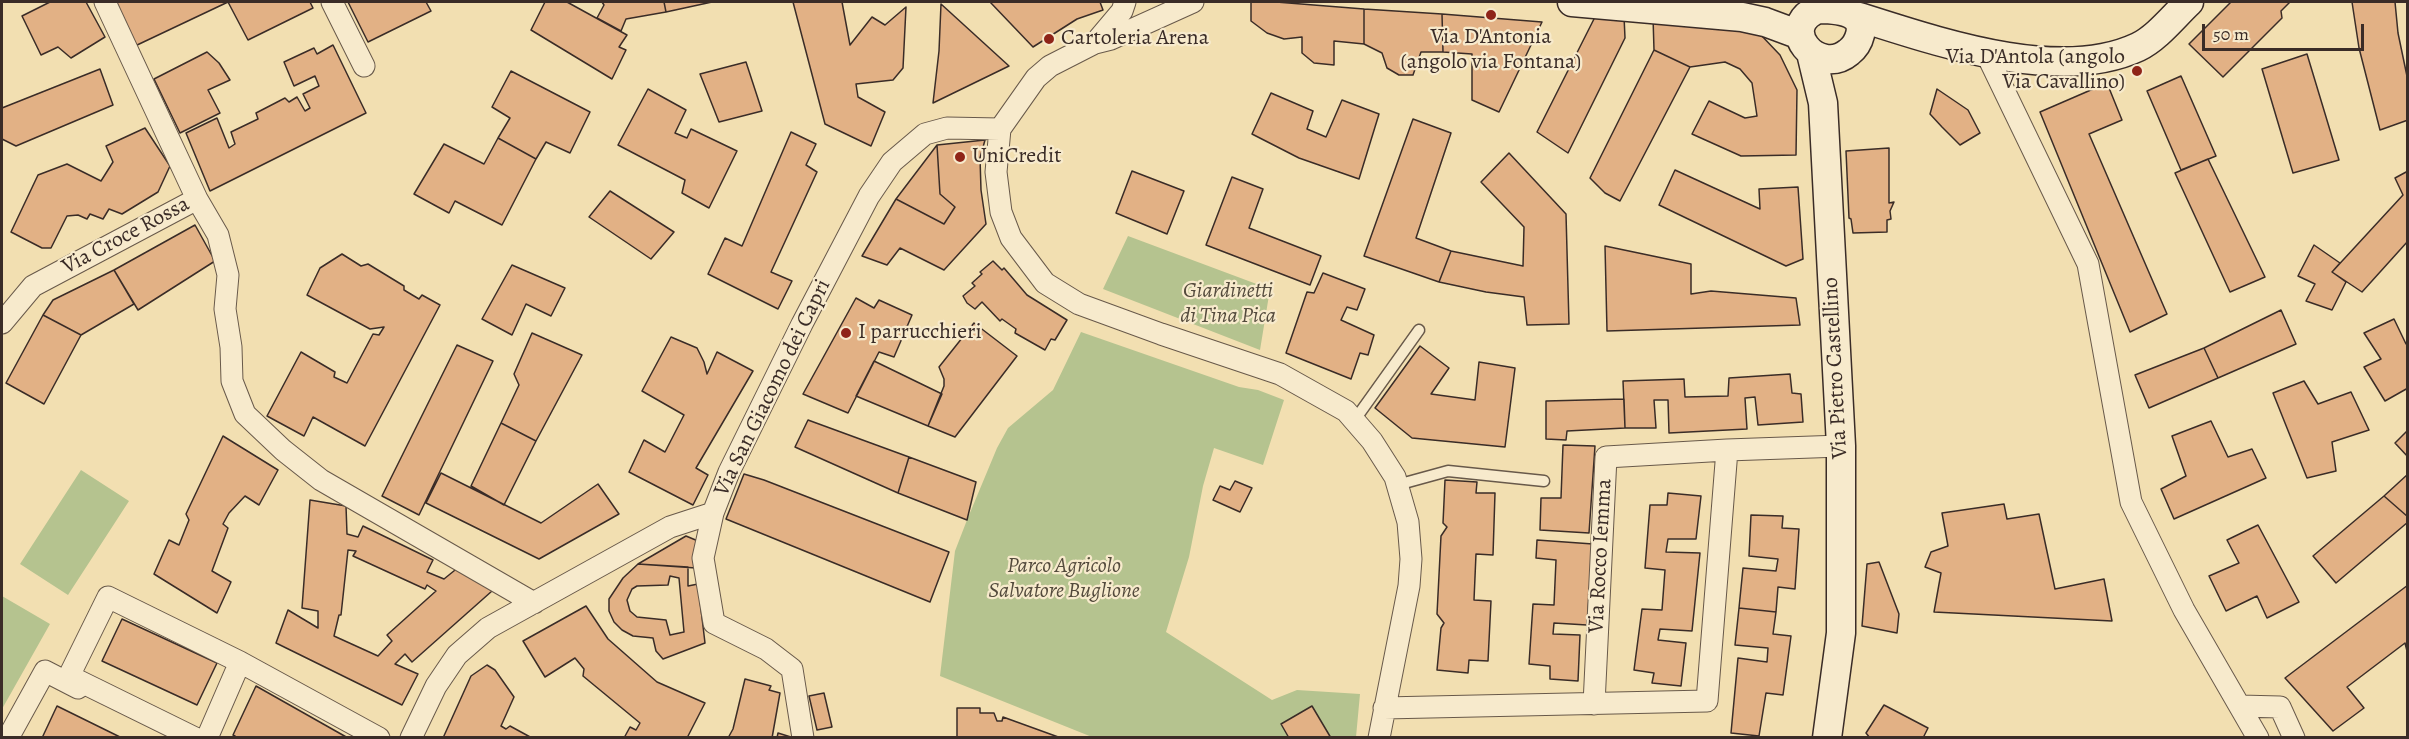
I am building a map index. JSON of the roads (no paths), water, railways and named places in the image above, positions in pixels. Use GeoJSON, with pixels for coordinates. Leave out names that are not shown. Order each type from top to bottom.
{"type":"FeatureCollection","features":[{"type":"Feature","properties":{"kind":"street","name":"Via Croce Rossa"},"geometry":{"type":"LineString","coordinates":[[2,323],[33,286],[197,199],[105,2]]}},
{"type":"Feature","properties":{"kind":"street"},"geometry":{"type":"LineString","coordinates":[[332,2],[364,66]]}},
{"type":"Feature","properties":{"kind":"street"},"geometry":{"type":"LineString","coordinates":[[1095,43],[1122,12],[1125,2]]}},
{"type":"Feature","properties":{"kind":"street"},"geometry":{"type":"LineString","coordinates":[[1193,2],[1111,39],[1095,43],[1050,66],[1036,78],[1000,129],[996,172],[1001,212],[1011,238],[1045,283],[1079,304],[1280,374],[1346,411],[1372,441],[1395,477],[1408,522],[1411,559],[1409,586],[1378,738]]}},
{"type":"Feature","properties":{"kind":"street"},"geometry":{"type":"LineString","coordinates":[[1572,2],[1742,16],[1765,22],[1805,44],[1826,59],[1842,57],[1854,48],[1857,23]]}},
{"type":"Feature","properties":{"kind":"street"},"geometry":{"type":"LineString","coordinates":[[1805,44],[1804,20],[1818,9],[1832,10],[1857,23],[1892,27],[1986,53],[2040,60],[2084,61],[2116,55],[2145,42],[2189,2]]}},
{"type":"Feature","properties":{"kind":"street","name":"Via Pietro Castellino"},"geometry":{"type":"LineString","coordinates":[[1805,44],[1823,103],[1840,446],[1840,633],[1827,738]]}},
{"type":"Feature","properties":{"kind":"street"},"geometry":{"type":"LineString","coordinates":[[1986,53],[2088,264],[2131,502],[2184,610],[2258,738]]}},
{"type":"Feature","properties":{"kind":"street","name":"Via Pietro Castellino"},"geometry":{"type":"LineString","coordinates":[[1823,103],[1828,85],[1842,57]]}},
{"type":"Feature","properties":{"kind":"street","name":"Via San Giacomo dei Capri"},"geometry":{"type":"LineString","coordinates":[[803,738],[792,669],[766,649],[714,623],[703,558],[713,513],[729,471],[802,324],[868,196],[892,162],[926,134],[947,128],[1000,129]]}},
{"type":"Feature","properties":{"kind":"street"},"geometry":{"type":"LineString","coordinates":[[197,199],[218,235],[228,274],[225,309],[231,347],[232,381],[246,414],[283,450],[321,480],[534,603]]}},
{"type":"Feature","properties":{"kind":"street","name":"Via Rocco Iemma"},"geometry":{"type":"LineString","coordinates":[[1594,704],[1606,457],[1840,446]]}},
{"type":"Feature","properties":{"kind":"street"},"geometry":{"type":"LineString","coordinates":[[1384,708],[1707,701],[1727,450]]}},
{"type":"Feature","properties":{"kind":"street"},"geometry":{"type":"LineString","coordinates":[[411,738],[436,686],[457,656],[488,628],[670,527],[713,513]]}},
{"type":"Feature","properties":{"kind":"street"},"geometry":{"type":"LineString","coordinates":[[195,738],[69,676],[108,597],[240,662],[379,738]]}},
{"type":"Feature","properties":{"kind":"street"},"geometry":{"type":"LineString","coordinates":[[1840,633],[1842,738]]}},
{"type":"Feature","properties":{"kind":"street","name":"Via Pietro Castellino"},"geometry":{"type":"LineString","coordinates":[[1814,738],[1840,633]]}},
{"type":"Feature","properties":{"kind":"street"},"geometry":{"type":"LineString","coordinates":[[207,738],[240,662]]}},
{"type":"Feature","properties":{"kind":"street"},"geometry":{"type":"LineString","coordinates":[[8,738],[45,671],[178,738]]}},
{"type":"Feature","properties":{"kind":"street"},"geometry":{"type":"LineString","coordinates":[[2240,706],[2280,707],[2294,738]]}},
{"type":"Feature","properties":{"kind":"lane"},"geometry":{"type":"LineString","coordinates":[[1354,421],[1419,330]]}},
{"type":"Feature","properties":{"kind":"lane"},"geometry":{"type":"LineString","coordinates":[[1397,485],[1448,471],[1544,481]]}},
{"type":"Feature","properties":{"kind":"place","name":"Via D'Antonia (angolo via Fontana)"},"geometry":{"type":"Point","coordinates":[1491,15]}},
{"type":"Feature","properties":{"kind":"place","name":"Cartoleria Arena"},"geometry":{"type":"Point","coordinates":[1049,39]}},
{"type":"Feature","properties":{"kind":"place","name":"Via D'Antola (angolo Via Cavallino)"},"geometry":{"type":"Point","coordinates":[2137,71]}},
{"type":"Feature","properties":{"kind":"place","name":"UniCredit"},"geometry":{"type":"Point","coordinates":[960,157]}},
{"type":"Feature","properties":{"kind":"place","name":"I parrucchieri"},"geometry":{"type":"Point","coordinates":[846,333]}},
{"type":"Feature","properties":{"kind":"park label","name":"Giardinetti di Tina Pica"},"geometry":{"type":"Point","coordinates":[1228,304]}},
{"type":"Feature","properties":{"kind":"park label","name":"Parco Agricolo Salvatore Buglione"},"geometry":{"type":"Point","coordinates":[1064,580]}}]}
